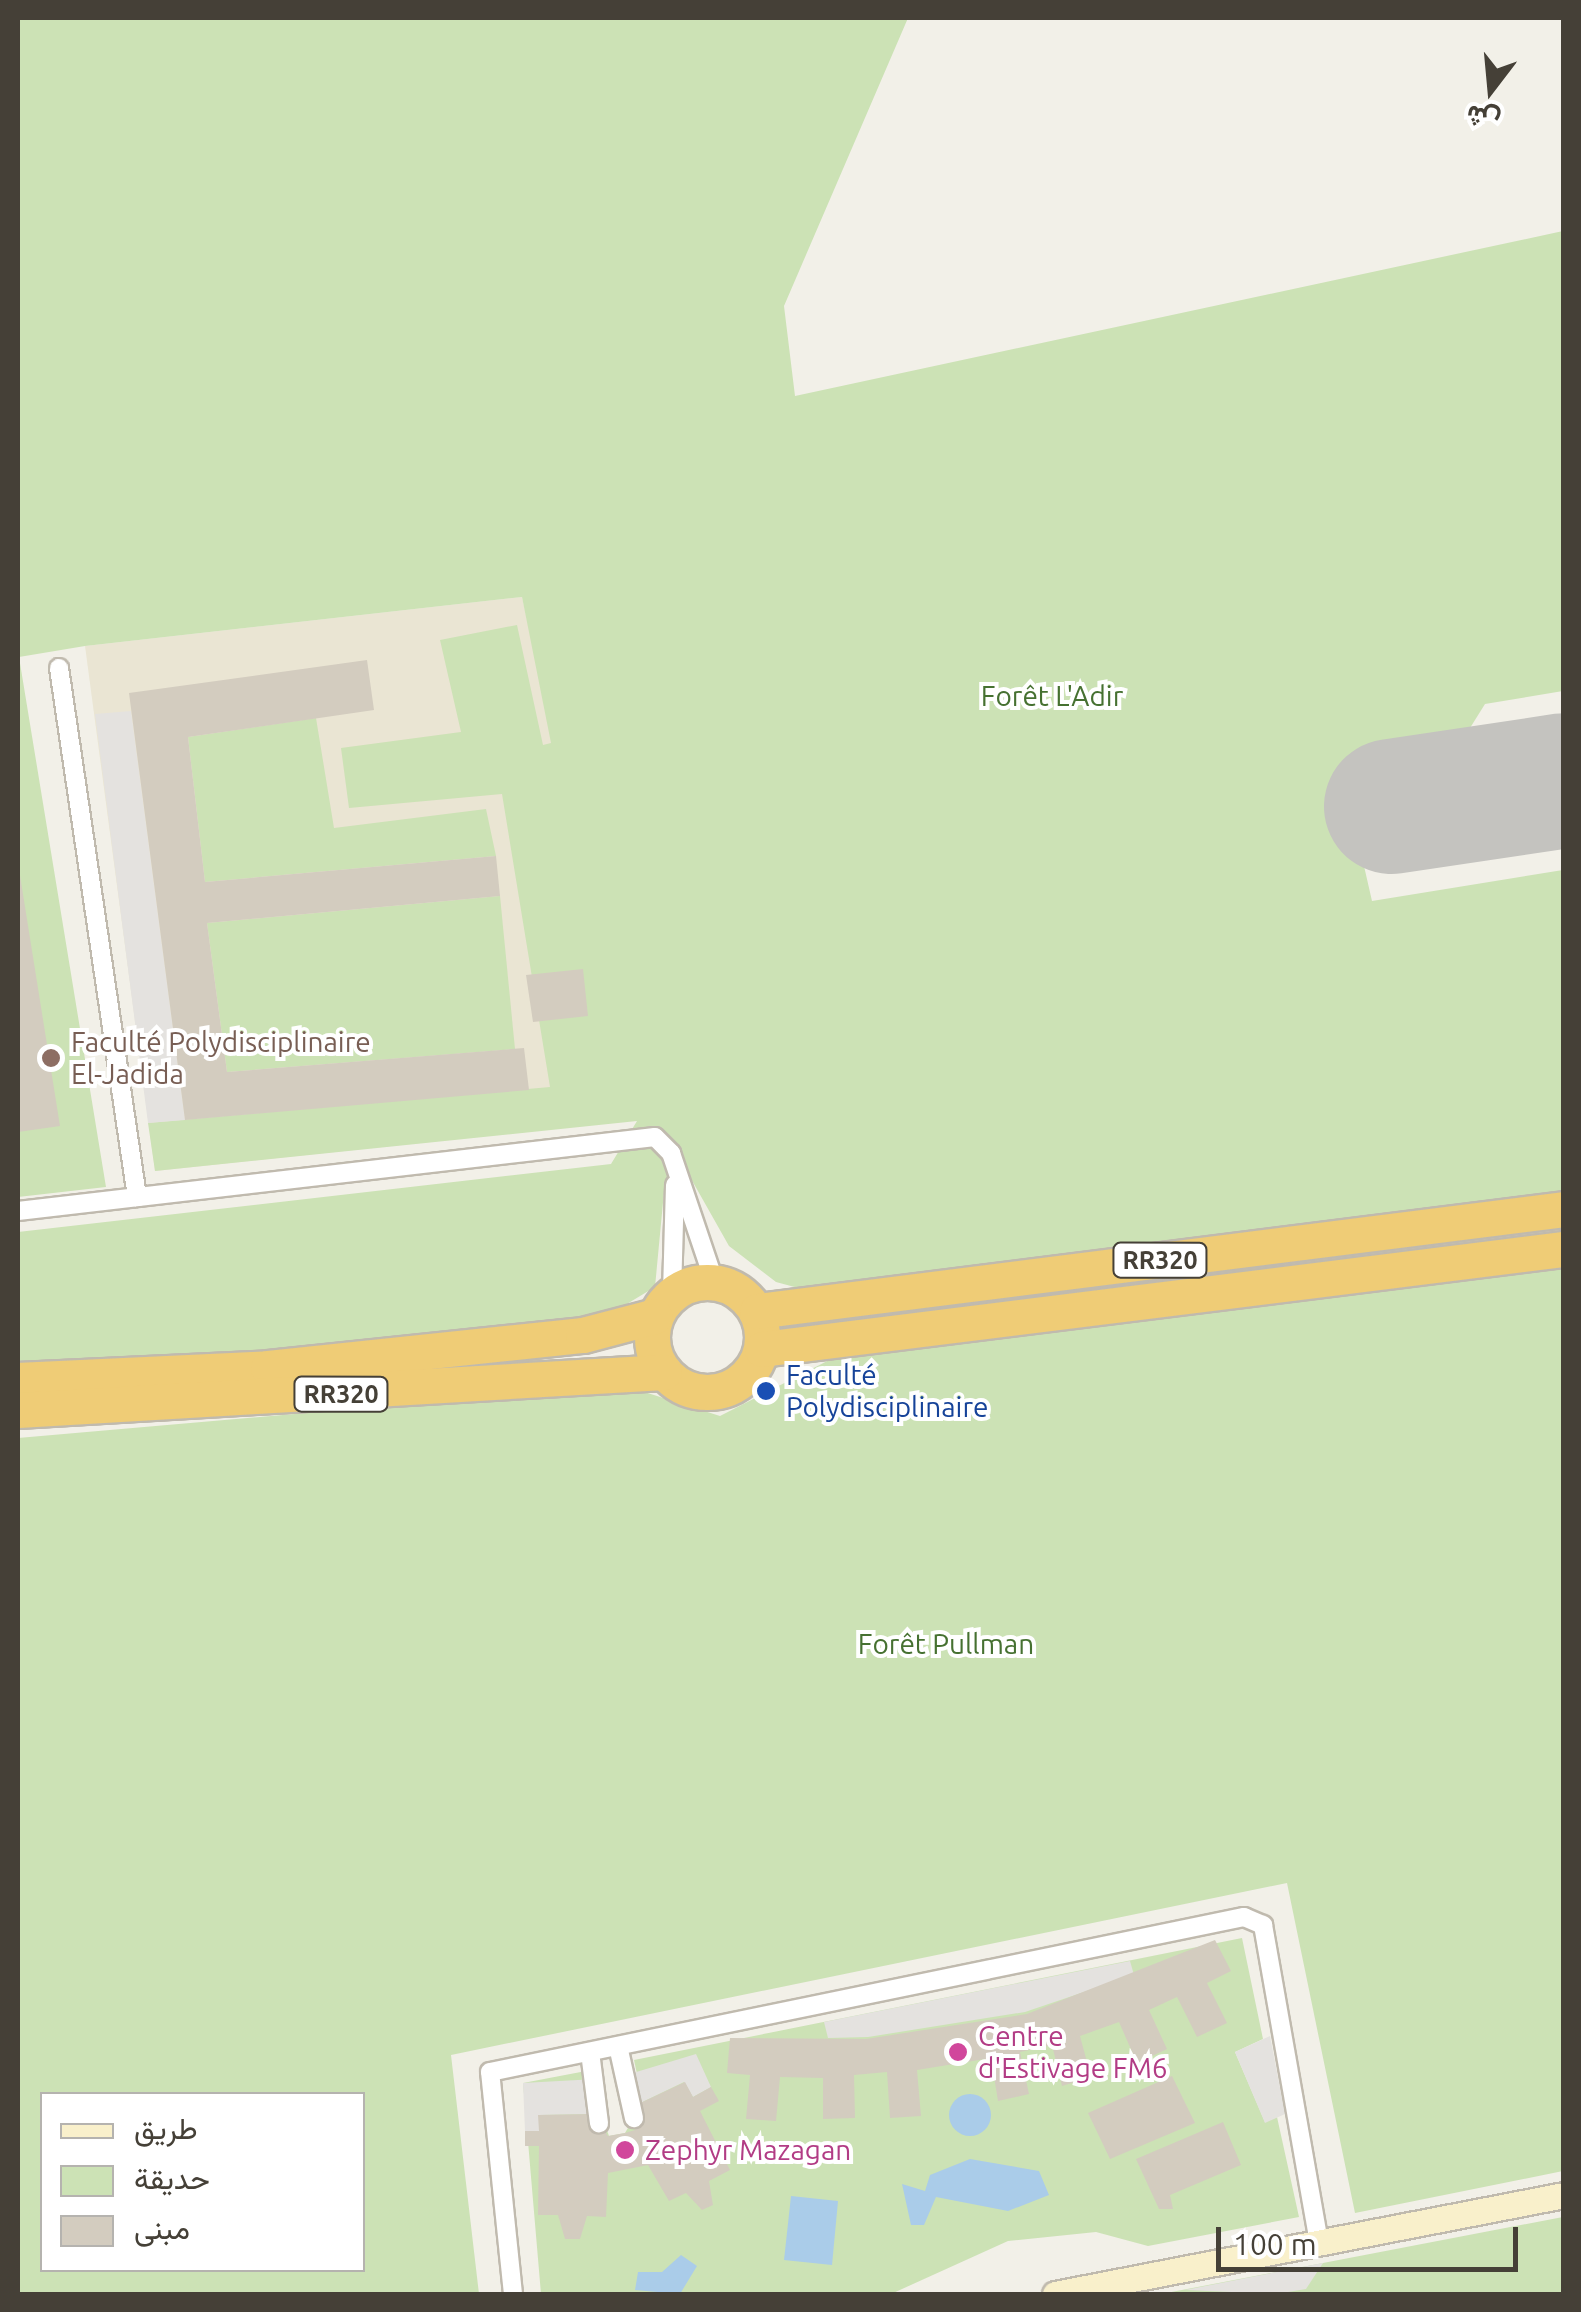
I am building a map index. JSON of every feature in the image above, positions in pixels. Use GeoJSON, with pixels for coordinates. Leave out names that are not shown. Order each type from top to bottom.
{"type":"FeatureCollection","features":[{"type":"Feature","properties":{"kind":"highway","name":"RR320"},"geometry":{"type":"LineString","coordinates":[[756,1311],[1564,1208]]}},
{"type":"Feature","properties":{"kind":"highway","name":"RR320"},"geometry":{"type":"LineString","coordinates":[[18,1410],[664,1372],[679,1386],[720,1391],[754,1368],[762,1349],[1564,1249]]}},
{"type":"Feature","properties":{"kind":"highway","name":"RR320"},"geometry":{"type":"LineString","coordinates":[[18,1380],[268,1368],[583,1335],[714,1281]]}},
{"type":"Feature","properties":{"kind":"highway"},"geometry":{"type":"LineString","coordinates":[[714,1281],[756,1311],[762,1349]]}},
{"type":"Feature","properties":{"kind":"highway"},"geometry":{"type":"LineString","coordinates":[[663,1305],[664,1372]]}},
{"type":"Feature","properties":{"kind":"street"},"geometry":{"type":"LineString","coordinates":[[59,668],[137,1197]]}},
{"type":"Feature","properties":{"kind":"street"},"geometry":{"type":"LineString","coordinates":[[18,1211],[638,1138],[665,1143],[714,1281]]}},
{"type":"Feature","properties":{"kind":"street"},"geometry":{"type":"LineString","coordinates":[[663,1305],[676,1175]]}},
{"type":"Feature","properties":{"kind":"street"},"geometry":{"type":"LineString","coordinates":[[513,2294],[490,2072],[1244,1916],[1263,1926],[1319,2242]]}},
{"type":"Feature","properties":{"kind":"street"},"geometry":{"type":"LineString","coordinates":[[590,2052],[600,2117],[632,2112],[618,2046]]}},
{"type":"Feature","properties":{"kind":"street"},"geometry":{"type":"LineString","coordinates":[[1055,2294],[1564,2194]]}},
{"type":"Feature","properties":{"kind":"shaded area"},"geometry":{"type":"Polygon","coordinates":[[[522,597],[638,1120],[155,1171],[85,646],[522,597]]]}},
{"type":"Feature","properties":{"kind":"shaded area"},"geometry":{"type":"Polygon","coordinates":[[[131,711],[185,1120],[148,1123],[95,714],[131,711]]]}},
{"type":"Feature","properties":{"kind":"shaded area"},"geometry":{"type":"Polygon","coordinates":[[[1130,1961],[1134,1975],[1025,2012],[868,2037],[828,2038],[824,2022],[1130,1961]]]}},
{"type":"Feature","properties":{"kind":"shaded area"},"geometry":{"type":"Polygon","coordinates":[[[1270,2036],[1285,2114],[1265,2123],[1235,2052],[1270,2036]]]}},
{"type":"Feature","properties":{"kind":"shaded area"},"geometry":{"type":"Polygon","coordinates":[[[696,2054],[711,2087],[693,2097],[684,2082],[634,2106],[623,2076],[696,2054]]]}},
{"type":"Feature","properties":{"kind":"shaded area"},"geometry":{"type":"Polygon","coordinates":[[[596,2079],[594,2114],[539,2115],[539,2131],[525,2131],[523,2083],[596,2079]]]}},
{"type":"Feature","properties":{"kind":"shaded area"},"geometry":{"type":"Polygon","coordinates":[[[1323,2263],[1306,2289],[1276,2294],[1185,2290],[1323,2263]]]}},
{"type":"Feature","properties":{"kind":"green space","name":"Forêt L'Adir"},"geometry":{"type":"Polygon","coordinates":[[[18,18],[908,18],[784,306],[795,396],[1563,231],[1563,691],[1485,704],[1455,752],[1409,777],[1364,866],[1372,901],[1563,870],[1563,1197],[802,1289],[776,1282],[729,1246],[681,1161],[664,1192],[655,1287],[602,1319],[219,1358],[18,1362],[18,1232],[611,1164],[637,1121],[155,1171],[148,1123],[550,1087],[502,794],[349,808],[341,748],[461,732],[440,640],[517,625],[543,745],[551,743],[522,597],[85,646],[19,657],[106,1187],[18,1197],[18,18]]]}},
{"type":"Feature","properties":{"kind":"green space"},"geometry":{"type":"Polygon","coordinates":[[[316,718],[334,828],[486,809],[496,856],[205,882],[188,737],[316,718]]]}},
{"type":"Feature","properties":{"kind":"green space"},"geometry":{"type":"Polygon","coordinates":[[[500,896],[515,1049],[227,1072],[207,923],[500,896]]]}},
{"type":"Feature","properties":{"kind":"green space","name":"Forêt Pullman"},"geometry":{"type":"Polygon","coordinates":[[[1563,1263],[1563,2171],[1355,2213],[1287,1883],[451,2055],[479,2294],[18,2294],[18,1438],[583,1389],[635,1389],[720,1416],[837,1356],[1563,1263]]]}},
{"type":"Feature","properties":{"kind":"green space"},"geometry":{"type":"Polygon","coordinates":[[[1242,1938],[1263,2039],[1235,2052],[1265,2122],[1277,2117],[1299,2217],[1148,2246],[1096,2232],[1008,2241],[891,2294],[541,2294],[523,2083],[586,2071],[609,2136],[625,2133],[643,2102],[634,2060],[1242,1938]]]}},
{"type":"Feature","properties":{"kind":"green space"},"geometry":{"type":"Polygon","coordinates":[[[1563,2217],[1563,2294],[1161,2294],[1323,2263],[1563,2217]]]}},
{"type":"Feature","properties":{"kind":"water"},"geometry":{"type":"Polygon","coordinates":[[[970,2094],[985,2100],[991,2115],[985,2130],[970,2136],[955,2130],[949,2115],[955,2100],[970,2094]]]}},
{"type":"Feature","properties":{"kind":"water"},"geometry":{"type":"Polygon","coordinates":[[[970,2159],[1039,2171],[1049,2195],[1008,2211],[936,2197],[924,2225],[911,2225],[902,2184],[925,2191],[930,2175],[970,2159]]]}},
{"type":"Feature","properties":{"kind":"water"},"geometry":{"type":"Polygon","coordinates":[[[791,2196],[838,2201],[832,2265],[784,2260],[791,2196]]]}},
{"type":"Feature","properties":{"kind":"water"},"geometry":{"type":"Polygon","coordinates":[[[681,2255],[697,2266],[680,2294],[635,2290],[638,2272],[662,2272],[681,2255]]]}},
{"type":"Feature","properties":{"kind":"building"},"geometry":{"type":"Polygon","coordinates":[[[367,660],[374,710],[188,737],[205,882],[496,856],[500,896],[207,923],[227,1072],[524,1048],[529,1090],[185,1120],[129,693],[367,660]]]}},
{"type":"Feature","properties":{"kind":"building"},"geometry":{"type":"Polygon","coordinates":[[[18,863],[60,1126],[18,1132],[18,863]]]}},
{"type":"Feature","properties":{"kind":"building"},"geometry":{"type":"Polygon","coordinates":[[[583,969],[588,1016],[533,1022],[526,975],[583,969]]]}},
{"type":"Feature","properties":{"kind":"building"},"geometry":{"type":"Polygon","coordinates":[[[1215,1940],[1231,1971],[1207,1983],[1227,2023],[1197,2037],[1177,1997],[1149,2010],[1167,2049],[1137,2063],[1119,2022],[1080,2036],[1091,2077],[1062,2086],[1052,2045],[1020,2052],[1029,2094],[998,2101],[991,2058],[917,2070],[921,2116],[890,2118],[887,2072],[854,2075],[855,2118],[823,2119],[823,2078],[780,2077],[776,2121],[746,2119],[750,2075],[727,2073],[730,2038],[866,2039],[1027,2014],[1215,1940]]]}},
{"type":"Feature","properties":{"kind":"building"},"geometry":{"type":"Polygon","coordinates":[[[1172,2076],[1195,2123],[1110,2159],[1088,2113],[1172,2076]]]}},
{"type":"Feature","properties":{"kind":"building"},"geometry":{"type":"Polygon","coordinates":[[[685,2082],[693,2097],[711,2087],[719,2101],[700,2111],[730,2170],[709,2181],[713,2205],[702,2210],[686,2193],[669,2201],[648,2165],[608,2173],[606,2217],[587,2216],[580,2239],[565,2239],[558,2215],[538,2215],[539,2146],[525,2146],[525,2131],[539,2131],[538,2115],[594,2114],[608,2136],[625,2133],[635,2130],[634,2106],[685,2082]]]}},
{"type":"Feature","properties":{"kind":"building"},"geometry":{"type":"Polygon","coordinates":[[[1223,2122],[1241,2165],[1170,2195],[1173,2209],[1159,2209],[1136,2159],[1223,2122]]]}},
{"type":"Feature","properties":{"kind":"runway"},"geometry":{"type":"LineString","coordinates":[[1391,806],[1564,780]]}},
{"type":"Feature","properties":{"kind":"place","name":"Faculté Polydisciplinaire El-Jadida"},"geometry":{"type":"Point","coordinates":[51,1058]}},
{"type":"Feature","properties":{"kind":"place","name":"Faculté Polydisciplinaire"},"geometry":{"type":"Point","coordinates":[766,1391]}},
{"type":"Feature","properties":{"kind":"place","name":"Centre d'Estivage FM6"},"geometry":{"type":"Point","coordinates":[958,2052]}},
{"type":"Feature","properties":{"kind":"place","name":"Zephyr Mazagan"},"geometry":{"type":"Point","coordinates":[625,2150]}}]}
